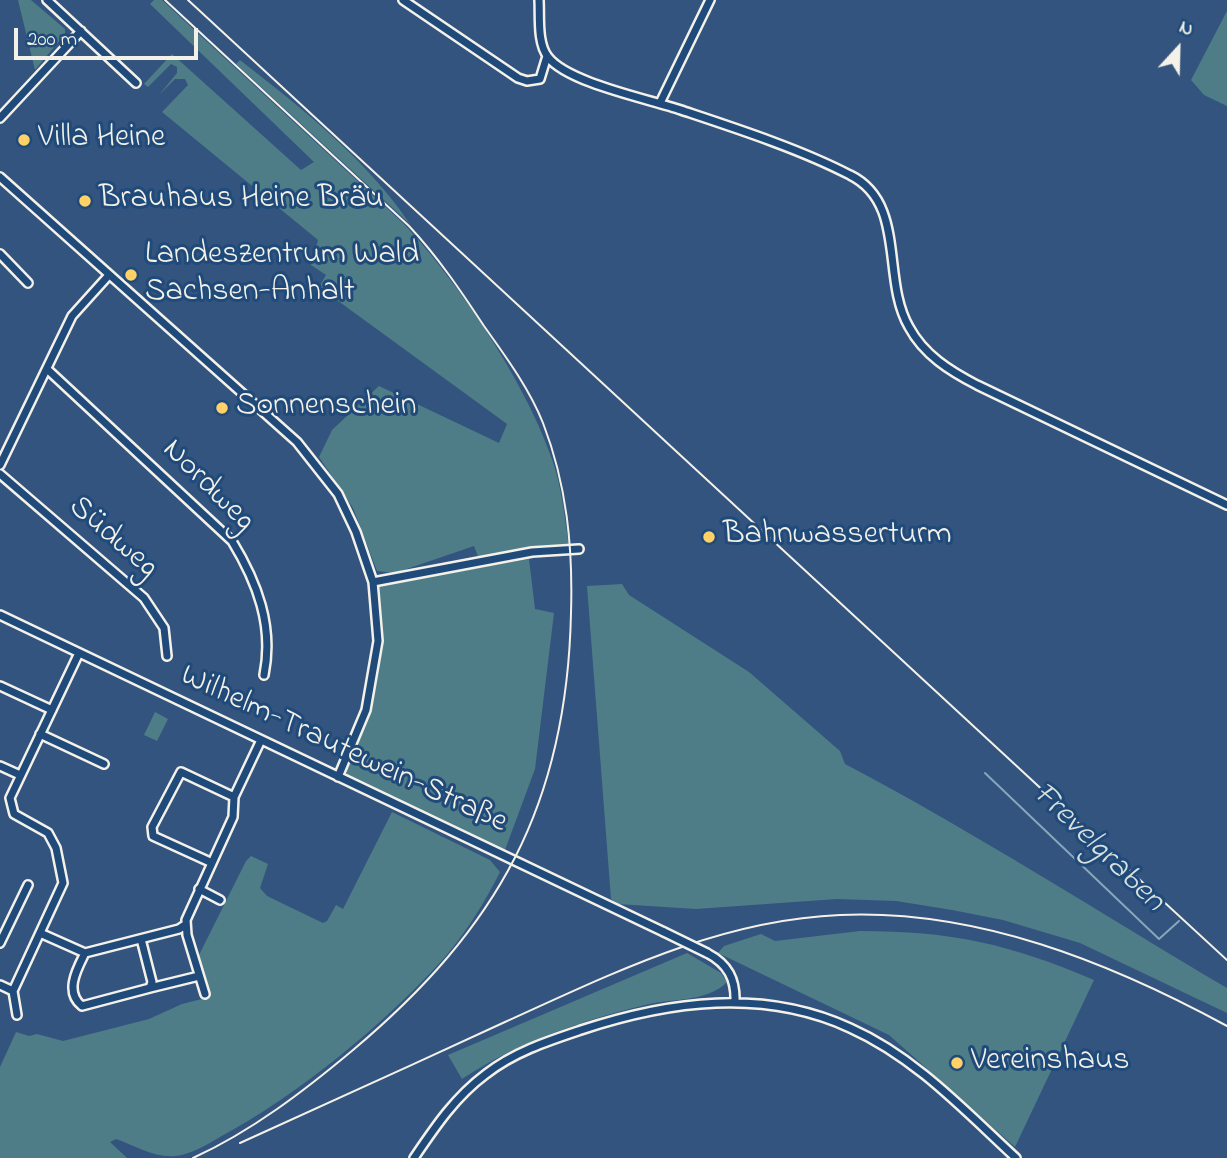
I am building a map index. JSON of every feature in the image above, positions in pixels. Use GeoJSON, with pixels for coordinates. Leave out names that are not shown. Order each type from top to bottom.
{"type":"FeatureCollection","features":[{"type":"Feature","properties":{"kind":"street"},"geometry":{"type":"LineString","coordinates":[[47,0],[136,83]]}},
{"type":"Feature","properties":{"kind":"street"},"geometry":{"type":"LineString","coordinates":[[403,0],[505,72],[527,81],[540,79],[547,56]]}},
{"type":"Feature","properties":{"kind":"street"},"geometry":{"type":"LineString","coordinates":[[539,0],[542,47],[558,66],[605,87],[660,103],[831,166],[864,183],[879,201],[887,219],[900,309],[914,336],[934,359],[977,385],[1227,505]]}},
{"type":"Feature","properties":{"kind":"street"},"geometry":{"type":"LineString","coordinates":[[660,103],[710,0]]}},
{"type":"Feature","properties":{"kind":"street"},"geometry":{"type":"LineString","coordinates":[[0,118],[80,31]]}},
{"type":"Feature","properties":{"kind":"street"},"geometry":{"type":"LineString","coordinates":[[0,177],[260,407],[316,463],[348,512],[373,582],[378,618],[375,669],[364,719],[338,777]]}},
{"type":"Feature","properties":{"kind":"street"},"geometry":{"type":"LineString","coordinates":[[0,254],[29,284]]}},
{"type":"Feature","properties":{"kind":"street"},"geometry":{"type":"LineString","coordinates":[[0,465],[72,316],[109,275]]}},
{"type":"Feature","properties":{"kind":"street","name":"Nordweg"},"geometry":{"type":"LineString","coordinates":[[47,369],[232,541],[247,565],[262,608],[267,636],[264,675]]}},
{"type":"Feature","properties":{"kind":"street","name":"Südweg"},"geometry":{"type":"LineString","coordinates":[[0,474],[144,598],[164,628],[167,656]]}},
{"type":"Feature","properties":{"kind":"street"},"geometry":{"type":"LineString","coordinates":[[373,582],[532,552],[579,549]]}},
{"type":"Feature","properties":{"kind":"street","name":"Wilhelm-Trautewein-Straße"},"geometry":{"type":"LineString","coordinates":[[0,615],[707,953],[722,963],[731,974],[735,985],[735,1003]]}},
{"type":"Feature","properties":{"kind":"street"},"geometry":{"type":"LineString","coordinates":[[17,1016],[13,990],[63,883],[56,848],[48,833],[11,810],[10,798],[79,653]]}},
{"type":"Feature","properties":{"kind":"street"},"geometry":{"type":"LineString","coordinates":[[0,686],[52,710]]}},
{"type":"Feature","properties":{"kind":"street"},"geometry":{"type":"LineString","coordinates":[[40,734],[104,764]]}},
{"type":"Feature","properties":{"kind":"street"},"geometry":{"type":"LineString","coordinates":[[40,933],[85,953],[180,929],[185,925],[210,863],[233,817],[234,797],[261,740]]}},
{"type":"Feature","properties":{"kind":"street"},"geometry":{"type":"LineString","coordinates":[[0,766],[20,775]]}},
{"type":"Feature","properties":{"kind":"street"},"geometry":{"type":"LineString","coordinates":[[210,863],[153,836],[152,827],[181,772],[234,797]]}},
{"type":"Feature","properties":{"kind":"street"},"geometry":{"type":"LineString","coordinates":[[0,943],[28,885]]}},
{"type":"Feature","properties":{"kind":"street"},"geometry":{"type":"LineString","coordinates":[[199,889],[220,900]]}},
{"type":"Feature","properties":{"kind":"street"},"geometry":{"type":"LineString","coordinates":[[185,925],[205,994]]}},
{"type":"Feature","properties":{"kind":"street"},"geometry":{"type":"LineString","coordinates":[[141,939],[152,982],[150,988]]}},
{"type":"Feature","properties":{"kind":"street"},"geometry":{"type":"LineString","coordinates":[[85,953],[72,983],[79,1005],[199,976]]}},
{"type":"Feature","properties":{"kind":"street"},"geometry":{"type":"LineString","coordinates":[[0,985],[13,990]]}},
{"type":"Feature","properties":{"kind":"street"},"geometry":{"type":"LineString","coordinates":[[414,1158],[462,1094],[500,1064],[530,1048],[651,1009],[735,1003],[808,1013],[849,1027],[883,1045],[932,1082],[1016,1158]]}},
{"type":"Feature","properties":{"kind":"green space"},"geometry":{"type":"Polygon","coordinates":[[[18,0],[31,0],[65,29],[65,34],[35,70],[18,0]]]}},
{"type":"Feature","properties":{"kind":"green space"},"geometry":{"type":"Polygon","coordinates":[[[154,0],[162,0],[403,223],[446,274],[509,368],[542,432],[559,483],[569,547],[479,559],[474,546],[395,573],[377,571],[353,508],[319,457],[332,430],[379,386],[499,443],[507,424],[319,287],[326,275],[311,265],[318,240],[162,112],[188,85],[185,79],[175,79],[159,95],[177,73],[177,67],[171,64],[148,87],[144,84],[172,54],[301,170],[314,162],[150,4],[154,0]]]}},
{"type":"Feature","properties":{"kind":"green space"},"geometry":{"type":"Polygon","coordinates":[[[1227,11],[1227,106],[1204,95],[1191,80],[1227,11]]]}},
{"type":"Feature","properties":{"kind":"green space"},"geometry":{"type":"Polygon","coordinates":[[[240,60],[310,116],[353,156],[410,224],[236,64],[240,60]]]}},
{"type":"Feature","properties":{"kind":"green space"},"geometry":{"type":"Polygon","coordinates":[[[529,559],[535,609],[554,613],[535,769],[505,850],[347,775],[347,769],[365,723],[376,680],[380,635],[378,586],[529,559]]]}},
{"type":"Feature","properties":{"kind":"green space"},"geometry":{"type":"Polygon","coordinates":[[[622,584],[629,595],[749,672],[840,751],[845,764],[990,845],[1227,988],[1227,1013],[1080,943],[1003,920],[952,910],[896,901],[837,899],[696,909],[617,904],[611,899],[587,586],[622,584]]]}},
{"type":"Feature","properties":{"kind":"green space"},"geometry":{"type":"Polygon","coordinates":[[[155,712],[168,719],[157,741],[144,735],[155,712]]]}},
{"type":"Feature","properties":{"kind":"green space"},"geometry":{"type":"Polygon","coordinates":[[[392,812],[490,860],[500,872],[475,916],[445,957],[368,1032],[280,1100],[199,1149],[168,1156],[145,1151],[116,1139],[110,1142],[127,1158],[0,1158],[0,1067],[16,1032],[63,1041],[149,1019],[182,1004],[210,997],[197,959],[246,861],[251,856],[268,864],[260,888],[267,896],[323,923],[336,905],[343,909],[392,812]]]}},
{"type":"Feature","properties":{"kind":"green space"},"geometry":{"type":"Polygon","coordinates":[[[860,931],[923,934],[980,942],[1035,957],[1094,980],[1015,1147],[889,1035],[718,953],[724,946],[761,934],[775,941],[860,931]]]}},
{"type":"Feature","properties":{"kind":"green space"},"geometry":{"type":"Polygon","coordinates":[[[687,953],[721,973],[727,982],[719,989],[698,997],[641,1006],[571,1027],[526,1044],[462,1079],[448,1055],[687,953]]]}},
{"type":"Feature","properties":{"kind":"waterway","name":"Frevelgraben"},"geometry":{"type":"LineString","coordinates":[[985,773],[1159,939],[1179,921]]}},
{"type":"Feature","properties":{"kind":"railway"},"geometry":{"type":"LineString","coordinates":[[165,0],[409,226],[449,274],[516,373],[543,423],[563,493],[571,565],[566,682],[556,745],[538,803],[515,858],[485,909],[448,957],[404,1004],[353,1050],[277,1109],[236,1136],[193,1158]]}},
{"type":"Feature","properties":{"kind":"railway"},"geometry":{"type":"LineString","coordinates":[[188,0],[1227,960]]}},
{"type":"Feature","properties":{"kind":"railway"},"geometry":{"type":"LineString","coordinates":[[240,1143],[627,968],[709,938],[795,919],[840,915],[891,915],[992,931],[1089,961],[1227,1026]]}},
{"type":"Feature","properties":{"kind":"place","name":"Villa Heine"},"geometry":{"type":"Point","coordinates":[24,140]}},
{"type":"Feature","properties":{"kind":"place","name":"Brauhaus Heine Bräu"},"geometry":{"type":"Point","coordinates":[85,201]}},
{"type":"Feature","properties":{"kind":"place","name":"Landeszentrum Wald Sachsen-Anhalt"},"geometry":{"type":"Point","coordinates":[131,275]}},
{"type":"Feature","properties":{"kind":"place","name":"Sonnenschein"},"geometry":{"type":"Point","coordinates":[222,408]}},
{"type":"Feature","properties":{"kind":"place","name":"Bahnwasserturm"},"geometry":{"type":"Point","coordinates":[709,537]}},
{"type":"Feature","properties":{"kind":"place","name":"Vereinshaus"},"geometry":{"type":"Point","coordinates":[957,1063]}}]}
